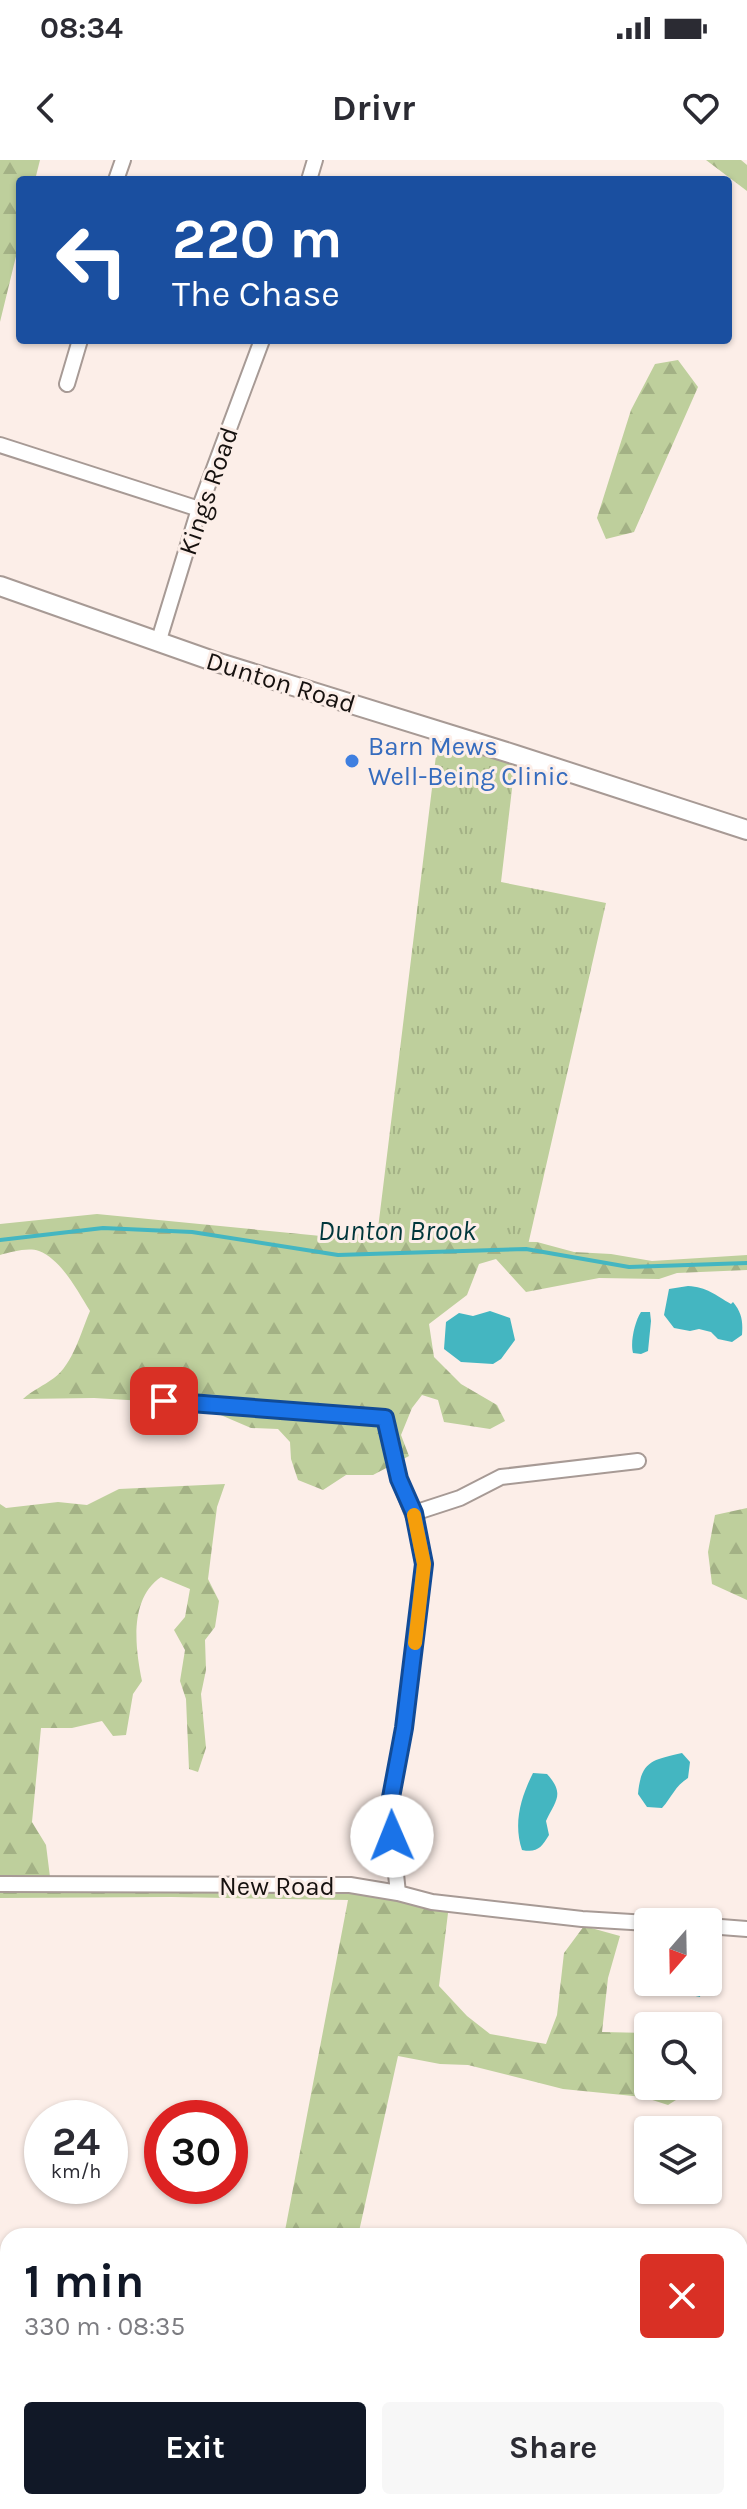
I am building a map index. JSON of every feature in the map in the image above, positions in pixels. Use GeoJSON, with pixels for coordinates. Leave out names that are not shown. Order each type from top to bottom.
{"type":"FeatureCollection","features":[{"type":"Feature","properties":{"kind":"street"},"geometry":{"type":"LineString","coordinates":[[67,384],[79,344]]}},
{"type":"Feature","properties":{"kind":"street","name":"Kings Road"},"geometry":{"type":"LineString","coordinates":[[158,643],[199,509],[261,344]]}},
{"type":"Feature","properties":{"kind":"street"},"geometry":{"type":"LineString","coordinates":[[0,445],[199,509]]}},
{"type":"Feature","properties":{"kind":"street","name":"Dunton Road"},"geometry":{"type":"LineString","coordinates":[[0,586],[158,643],[747,830]]}},
{"type":"Feature","properties":{"kind":"street"},"geometry":{"type":"LineString","coordinates":[[164,1401],[385,1418],[399,1479],[414,1513],[424,1564],[404,1728],[389,1808],[398,1893]]}},
{"type":"Feature","properties":{"kind":"street"},"geometry":{"type":"LineString","coordinates":[[414,1513],[460,1498],[501,1477],[638,1461]]}},
{"type":"Feature","properties":{"kind":"street","name":"New Road"},"geometry":{"type":"LineString","coordinates":[[0,1884],[171,1887],[350,1885],[442,1903],[634,1922]]}},
{"type":"Feature","properties":{"kind":"street"},"geometry":{"type":"LineString","coordinates":[[722,1927],[747,1929]]}},
{"type":"Feature","properties":{"kind":"green space"},"geometry":{"type":"Polygon","coordinates":[[[0,160],[40,160],[36,176],[16,176],[16,256],[0,322],[0,160]]]}},
{"type":"Feature","properties":{"kind":"green space"},"geometry":{"type":"Polygon","coordinates":[[[706,160],[741,160],[747,165],[747,191],[732,180],[732,176],[727,176],[706,160]]]}},
{"type":"Feature","properties":{"kind":"green space"},"geometry":{"type":"Polygon","coordinates":[[[678,360],[698,387],[634,532],[606,539],[597,518],[631,410],[655,364],[678,360]]]}},
{"type":"Feature","properties":{"kind":"green space"},"geometry":{"type":"Polygon","coordinates":[[[439,731],[516,755],[501,882],[606,903],[528,1245],[376,1245],[439,731]]]}},
{"type":"Feature","properties":{"kind":"green space"},"geometry":{"type":"Polygon","coordinates":[[[97,1214],[321,1236],[373,1233],[400,1241],[537,1242],[574,1252],[652,1261],[747,1255],[747,1270],[677,1273],[659,1279],[599,1278],[526,1292],[496,1259],[479,1264],[467,1295],[429,1324],[434,1357],[461,1384],[497,1405],[505,1421],[490,1429],[444,1422],[438,1400],[422,1395],[412,1408],[401,1435],[409,1456],[373,1475],[346,1475],[323,1490],[298,1480],[291,1459],[290,1442],[278,1429],[251,1428],[195,1404],[94,1398],[23,1399],[61,1372],[76,1347],[90,1311],[69,1277],[47,1255],[39,1251],[20,1250],[0,1255],[0,1224],[97,1214]]]}},
{"type":"Feature","properties":{"kind":"green space"},"geometry":{"type":"Polygon","coordinates":[[[225,1484],[217,1507],[208,1579],[219,1601],[215,1627],[205,1640],[206,1670],[201,1694],[206,1748],[198,1772],[189,1769],[186,1699],[180,1681],[185,1650],[174,1630],[185,1617],[190,1589],[161,1577],[151,1586],[139,1611],[136,1639],[142,1681],[133,1694],[126,1735],[113,1736],[102,1721],[72,1728],[41,1728],[32,1822],[46,1845],[50,1877],[43,1883],[350,1885],[452,1904],[448,1913],[439,1986],[467,2016],[490,2034],[546,2044],[557,2015],[564,1953],[584,1926],[620,1936],[608,1978],[602,2032],[634,2033],[634,2096],[563,2089],[468,2065],[440,2064],[398,2056],[360,2228],[286,2228],[348,1900],[0,1898],[0,1504],[6,1508],[58,1502],[87,1505],[119,1489],[225,1484]]]}},
{"type":"Feature","properties":{"kind":"green space"},"geometry":{"type":"Polygon","coordinates":[[[747,1508],[747,1600],[712,1584],[708,1552],[715,1515],[747,1508]]]}},
{"type":"Feature","properties":{"kind":"green space"},"geometry":{"type":"Polygon","coordinates":[[[652,2100],[676,2100],[668,2105],[652,2100]]]}},
{"type":"Feature","properties":{"kind":"water"},"geometry":{"type":"Polygon","coordinates":[[[688,1286],[706,1290],[731,1304],[733,1302],[741,1317],[742,1335],[732,1342],[699,1329],[674,1328],[664,1315],[669,1289],[688,1286]]]}},
{"type":"Feature","properties":{"kind":"water"},"geometry":{"type":"Polygon","coordinates":[[[490,1311],[510,1318],[515,1340],[501,1359],[493,1364],[461,1362],[444,1349],[446,1322],[459,1313],[473,1316],[490,1311]]]}},
{"type":"Feature","properties":{"kind":"water"},"geometry":{"type":"Polygon","coordinates":[[[641,1312],[650,1312],[651,1321],[648,1351],[641,1354],[633,1353],[632,1343],[641,1312]]]}},
{"type":"Feature","properties":{"kind":"water"},"geometry":{"type":"Polygon","coordinates":[[[682,1753],[690,1762],[688,1778],[662,1808],[647,1807],[638,1794],[645,1768],[656,1760],[682,1753]]]}},
{"type":"Feature","properties":{"kind":"water"},"geometry":{"type":"Polygon","coordinates":[[[533,1773],[547,1774],[556,1787],[557,1797],[546,1821],[549,1835],[538,1848],[527,1851],[522,1850],[519,1840],[518,1820],[533,1773]]]}},
{"type":"Feature","properties":{"kind":"waterway","name":"Dunton Brook"},"geometry":{"type":"LineString","coordinates":[[0,1240],[103,1228],[192,1232],[338,1255],[526,1249],[629,1267],[747,1263]]}},
{"type":"Feature","properties":{"kind":"slow traffic"},"geometry":{"type":"LineString","coordinates":[[414,1515],[424,1564],[415,1643]]}},
{"type":"Feature","properties":{"kind":"place","name":"Barn Mews Well-Being Clinic"},"geometry":{"type":"Point","coordinates":[352,761]}},
{"type":"Feature","properties":{"kind":"route"},"geometry":{"type":"LineString","coordinates":[[164,1401],[385,1418],[399,1479],[414,1513],[424,1564],[404,1728],[389,1808],[392,1836]]}}]}
